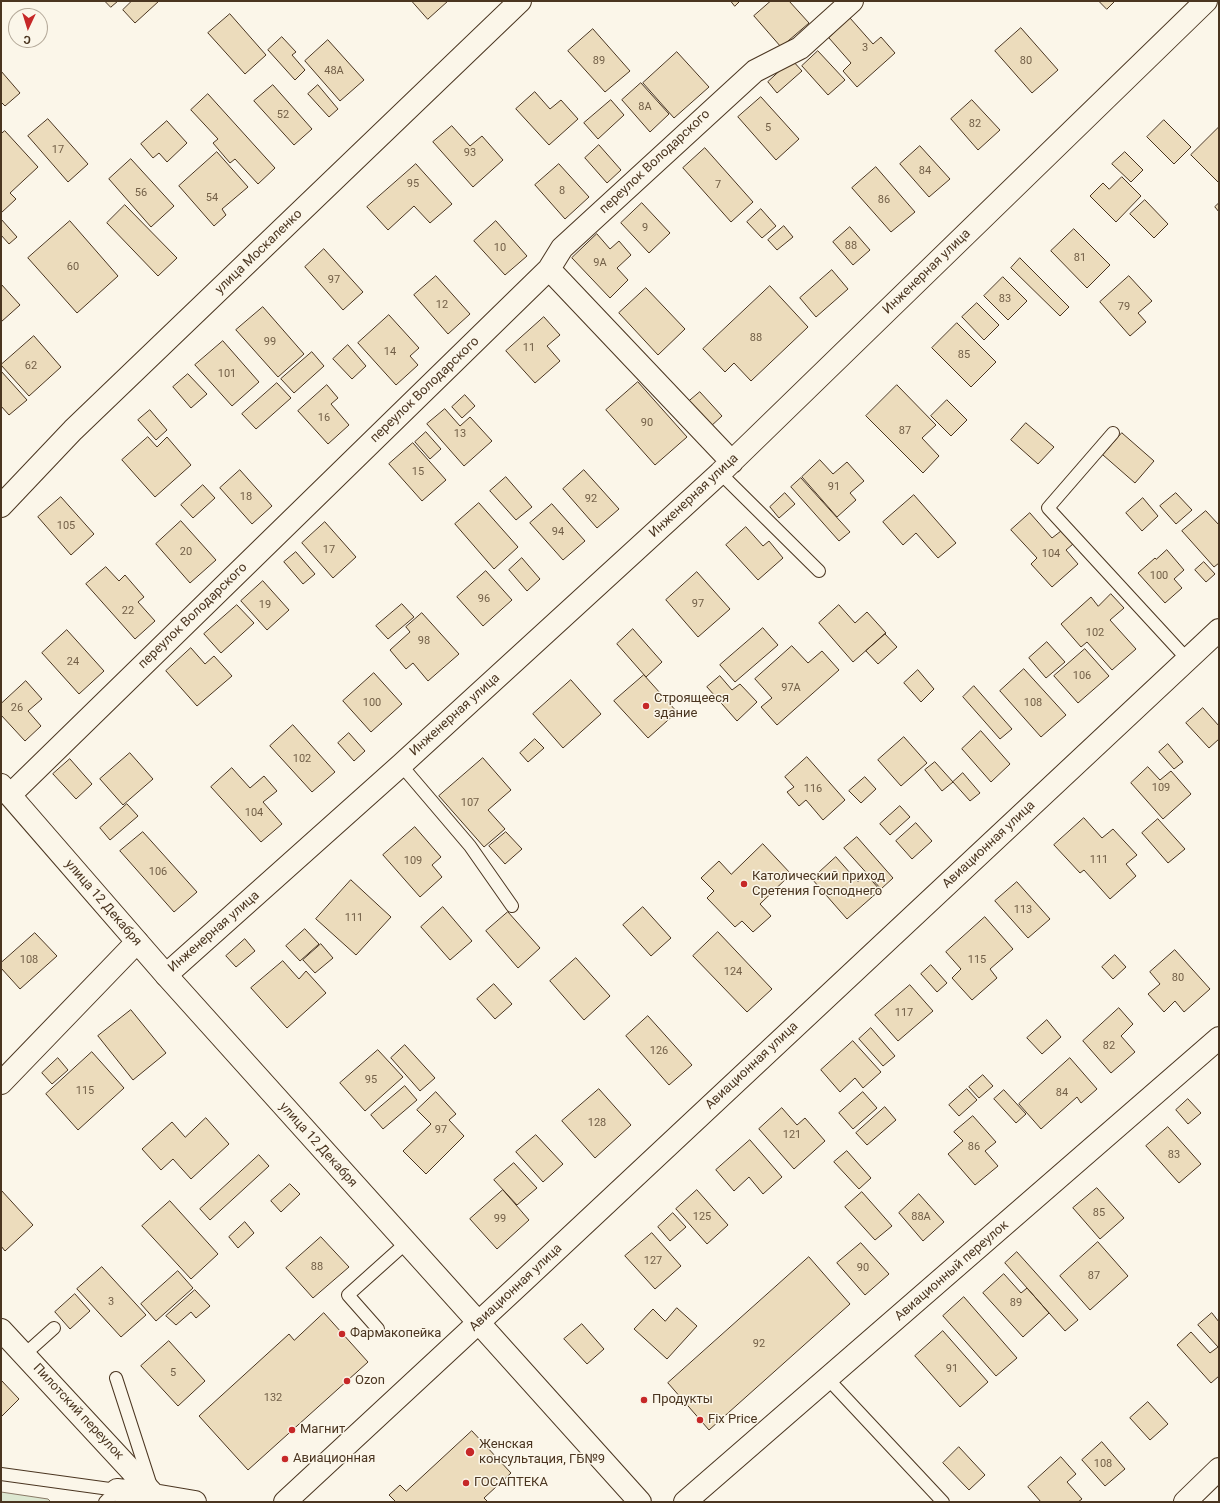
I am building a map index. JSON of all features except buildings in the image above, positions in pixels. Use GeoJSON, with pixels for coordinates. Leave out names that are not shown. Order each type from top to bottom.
{"type":"FeatureCollection","features":[{"type":"Feature","properties":{"kind":"street","name":"улица Москаленко"},"geometry":{"type":"LineString","coordinates":[[1,506],[73,430],[520,1]]}},
{"type":"Feature","properties":{"kind":"street","name":"переулок Володарского"},"geometry":{"type":"LineString","coordinates":[[6,790],[549,269],[562,248],[755,71],[800,48],[852,1]]}},
{"type":"Feature","properties":{"kind":"street","name":"Инженерная улица"},"geometry":{"type":"LineString","coordinates":[[166,975],[401,765],[726,467],[1206,1]]}},
{"type":"Feature","properties":{"kind":"street"},"geometry":{"type":"LineString","coordinates":[[549,269],[726,467]]}},
{"type":"Feature","properties":{"kind":"street","name":"Авиационная улица"},"geometry":{"type":"LineString","coordinates":[[285,1502],[1219,630]]}},
{"type":"Feature","properties":{"kind":"street","name":"улица 12 Декабря"},"geometry":{"type":"LineString","coordinates":[[6,790],[166,975],[640,1502]]}},
{"type":"Feature","properties":{"kind":"street"},"geometry":{"type":"LineString","coordinates":[[1,1083],[137,942]]}},
{"type":"Feature","properties":{"kind":"street","name":"Авиационный переулок"},"geometry":{"type":"LineString","coordinates":[[685,1502],[1219,1038]]}},
{"type":"Feature","properties":{"kind":"street","name":"Пилотский переулок"},"geometry":{"type":"LineString","coordinates":[[1,1330],[25,1354],[154,1495]]}},
{"type":"Feature","properties":{"kind":"street"},"geometry":{"type":"LineString","coordinates":[[1185,1502],[1219,1469]]}},
{"type":"Feature","properties":{"kind":"street"},"geometry":{"type":"LineString","coordinates":[[111,1496],[154,1495],[195,1502]]}},
{"type":"Feature","properties":{"kind":"lane"},"geometry":{"type":"LineString","coordinates":[[1113,433],[1048,508],[1188,660]]}},
{"type":"Feature","properties":{"kind":"lane"},"geometry":{"type":"LineString","coordinates":[[726,467],[819,571]]}},
{"type":"Feature","properties":{"kind":"lane"},"geometry":{"type":"LineString","coordinates":[[401,765],[470,846],[512,906]]}},
{"type":"Feature","properties":{"kind":"lane"},"geometry":{"type":"LineString","coordinates":[[378,1329],[348,1295],[406,1243]]}},
{"type":"Feature","properties":{"kind":"lane"},"geometry":{"type":"LineString","coordinates":[[25,1354],[54,1328]]}},
{"type":"Feature","properties":{"kind":"lane"},"geometry":{"type":"LineString","coordinates":[[116,1378],[154,1495]]}},
{"type":"Feature","properties":{"kind":"lane"},"geometry":{"type":"LineString","coordinates":[[828,1379],[943,1502]]}},
{"type":"Feature","properties":{"kind":"lane"},"geometry":{"type":"LineString","coordinates":[[1,1474],[111,1496]]}},
{"type":"Feature","properties":{"kind":"green space"},"geometry":{"type":"Polygon","coordinates":[[[1,1492],[48,1499],[51,1502],[1,1502],[1,1492]]]}},
{"type":"Feature","properties":{"kind":"place","name":"Строящееся здание"},"geometry":{"type":"Point","coordinates":[646,706]}},
{"type":"Feature","properties":{"kind":"place","name":"Католический приход Сретения Господнего"},"geometry":{"type":"Point","coordinates":[744,884]}},
{"type":"Feature","properties":{"kind":"place","name":"Фармакопейка"},"geometry":{"type":"Point","coordinates":[342,1334]}},
{"type":"Feature","properties":{"kind":"place","name":"Ozon"},"geometry":{"type":"Point","coordinates":[347,1381]}},
{"type":"Feature","properties":{"kind":"place","name":"Продукты"},"geometry":{"type":"Point","coordinates":[644,1400]}},
{"type":"Feature","properties":{"kind":"place","name":"Fix Price"},"geometry":{"type":"Point","coordinates":[700,1420]}},
{"type":"Feature","properties":{"kind":"place","name":"Магнит"},"geometry":{"type":"Point","coordinates":[292,1430]}},
{"type":"Feature","properties":{"kind":"place","name":"Женская консультация, ГБ№9"},"geometry":{"type":"Point","coordinates":[470,1452]}},
{"type":"Feature","properties":{"kind":"place","name":"Авиационная"},"geometry":{"type":"Point","coordinates":[285,1459]}},
{"type":"Feature","properties":{"kind":"place","name":"ГОСАПТЕКА"},"geometry":{"type":"Point","coordinates":[466,1483]}}]}
